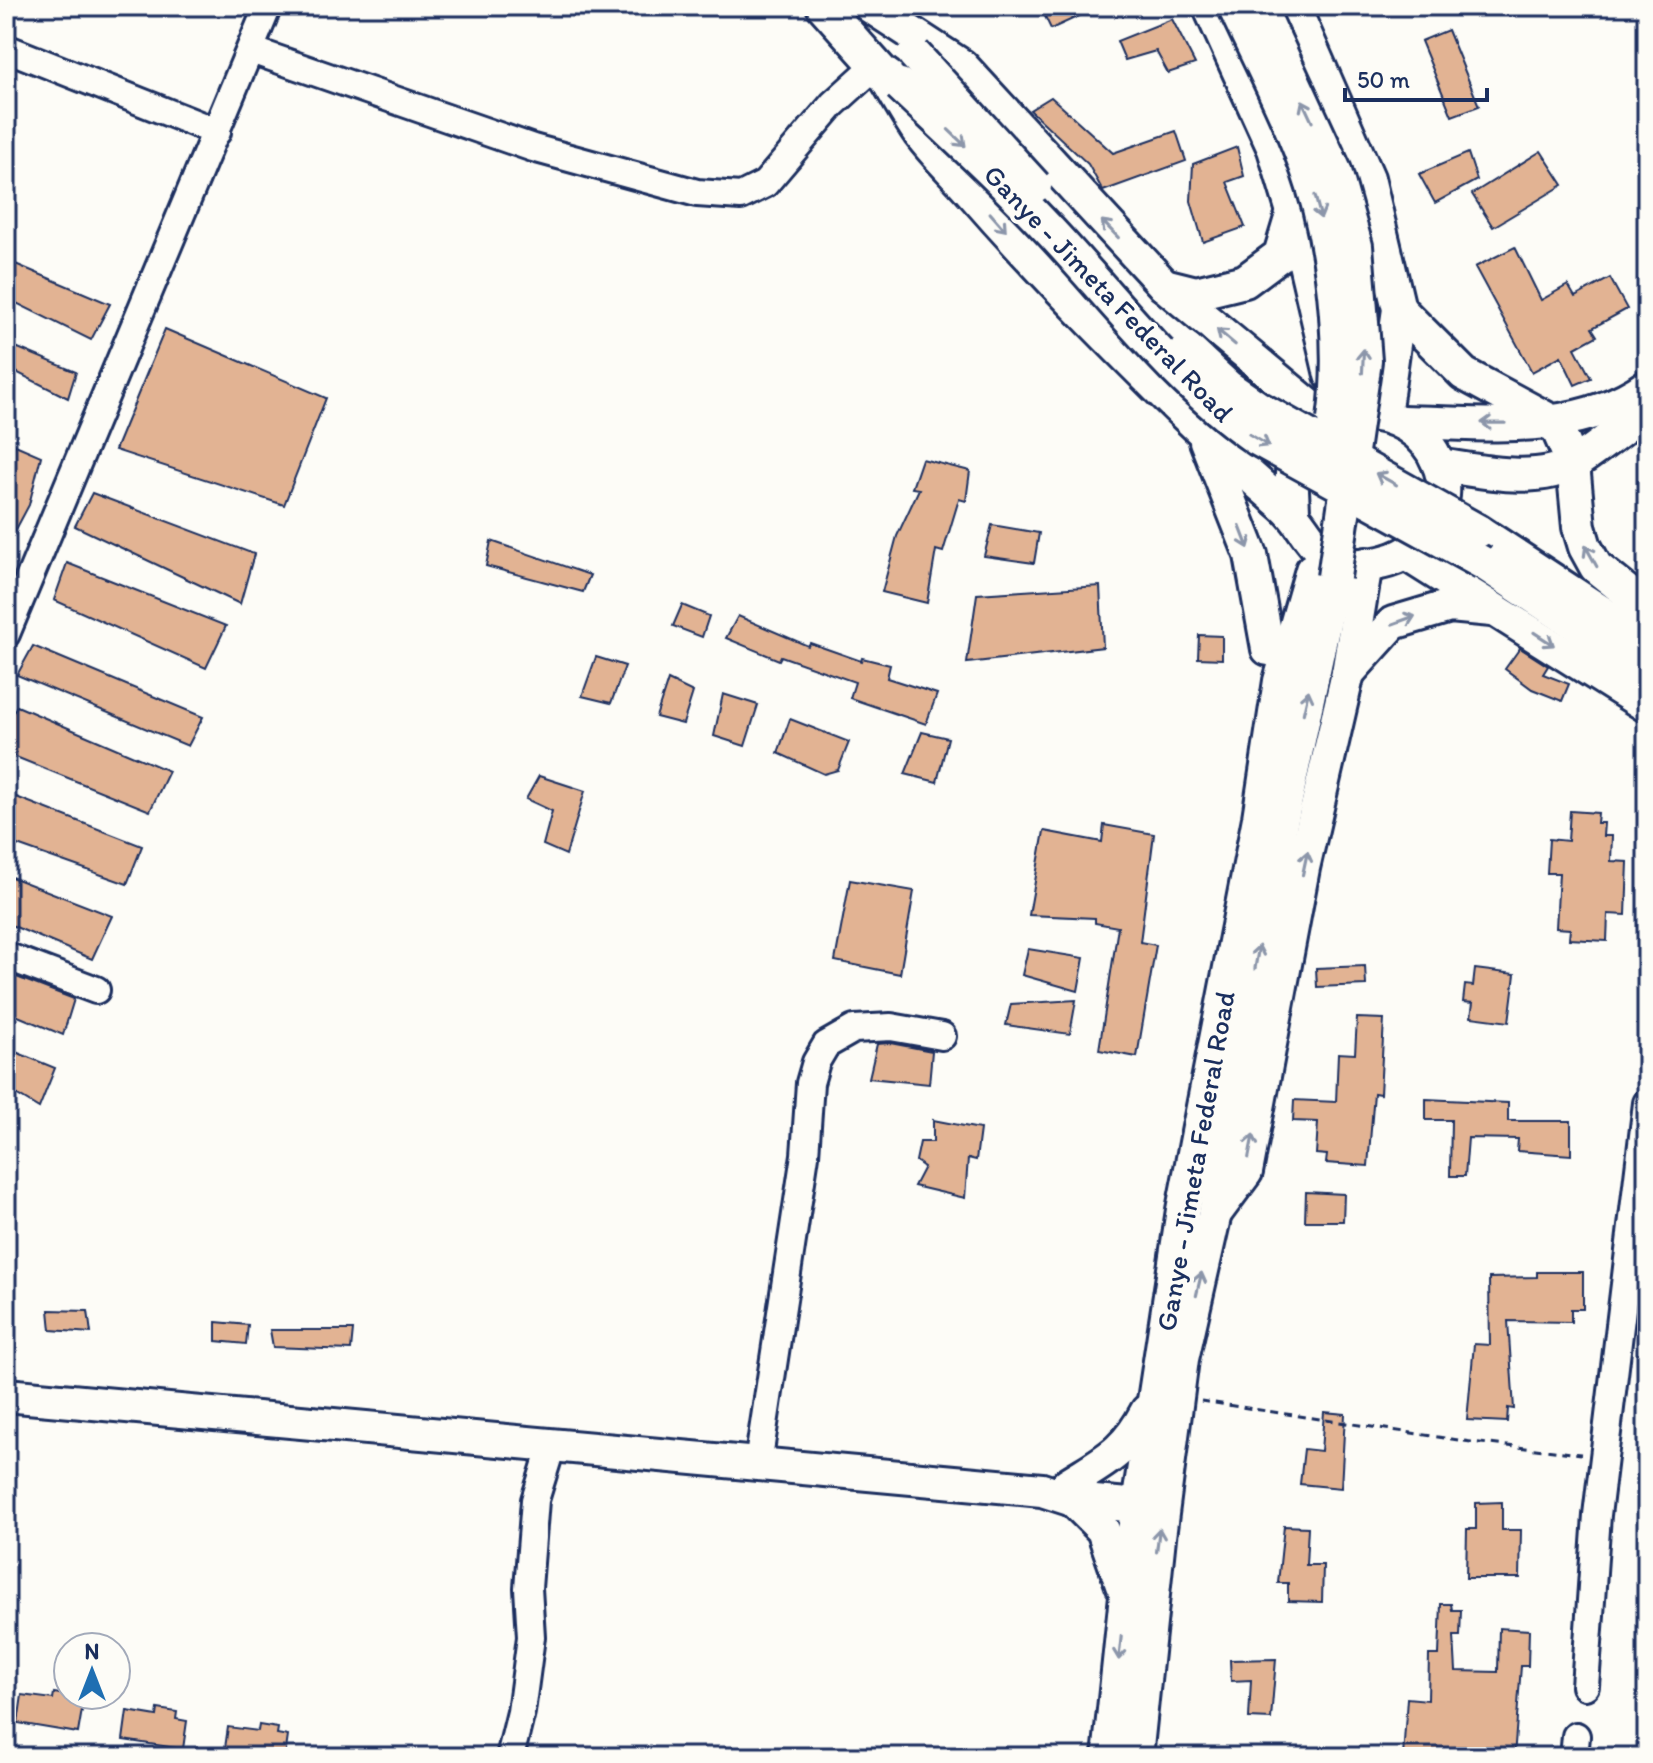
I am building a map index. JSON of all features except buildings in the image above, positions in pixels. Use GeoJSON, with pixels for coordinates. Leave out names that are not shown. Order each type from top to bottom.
{"type":"FeatureCollection","features":[{"type":"Feature","properties":{"kind":"main road","name":"Ganye - Jimeta Federal Road"},"geometry":{"type":"LineString","coordinates":[[823,6],[886,74],[1024,203],[1177,370],[1231,421],[1257,439],[1483,563],[1647,671]]}},
{"type":"Feature","properties":{"kind":"main road","name":"Ganye - Jimeta Federal Road"},"geometry":{"type":"LineString","coordinates":[[869,6],[1108,266],[1228,387],[1257,407],[1478,531],[1647,642]]}},
{"type":"Feature","properties":{"kind":"main road"},"geometry":{"type":"LineString","coordinates":[[869,6],[962,66],[1164,285],[1335,420]]}},
{"type":"Feature","properties":{"kind":"main road"},"geometry":{"type":"LineString","coordinates":[[1209,6],[1274,149],[1293,212],[1335,420]]}},
{"type":"Feature","properties":{"kind":"main road"},"geometry":{"type":"LineString","coordinates":[[1234,6],[1287,120],[1319,207],[1330,268],[1340,380],[1323,574]]}},
{"type":"Feature","properties":{"kind":"main road"},"geometry":{"type":"LineString","coordinates":[[1259,6],[1335,171],[1356,246],[1365,361],[1323,574]]}},
{"type":"Feature","properties":{"kind":"main road"},"geometry":{"type":"LineString","coordinates":[[1293,6],[1368,178],[1399,309],[1393,418]]}},
{"type":"Feature","properties":{"kind":"main road"},"geometry":{"type":"LineString","coordinates":[[886,74],[920,134],[1033,262],[1205,438],[1298,523],[1317,548],[1335,559],[1366,564],[1406,554],[1428,535],[1438,517],[1443,498],[1439,465],[1424,440],[1393,418]]}},
{"type":"Feature","properties":{"kind":"main road"},"geometry":{"type":"LineString","coordinates":[[1164,285],[1196,293],[1245,281],[1280,255],[1293,212]]}},
{"type":"Feature","properties":{"kind":"main road"},"geometry":{"type":"LineString","coordinates":[[1399,309],[1464,374],[1555,423],[1573,464],[1579,527],[1585,547],[1596,567],[1647,608]]}},
{"type":"Feature","properties":{"kind":"main road"},"geometry":{"type":"LineString","coordinates":[[1366,564],[1348,673],[1303,868],[1246,1172],[1199,1212],[1182,1148],[1268,649],[1298,523],[1293,465],[1307,440],[1335,420],[1369,413],[1393,418],[1555,423],[1624,402],[1647,386]]}},
{"type":"Feature","properties":{"kind":"main road"},"geometry":{"type":"LineString","coordinates":[[1439,465],[1500,474],[1539,472],[1573,464],[1647,410]]}},
{"type":"Feature","properties":{"kind":"main road"},"geometry":{"type":"LineString","coordinates":[[1205,438],[1251,555],[1268,649]]}},
{"type":"Feature","properties":{"kind":"main road"},"geometry":{"type":"LineString","coordinates":[[1406,554],[1647,706]]}},
{"type":"Feature","properties":{"kind":"main road","name":"Ganye - Jimeta Federal Road"},"geometry":{"type":"LineString","coordinates":[[1109,1757],[1139,1498],[1165,1399],[1207,1170],[1280,681],[1323,574]]}},
{"type":"Feature","properties":{"kind":"main road"},"geometry":{"type":"LineString","coordinates":[[1348,673],[1393,623],[1450,606],[1500,611]]}},
{"type":"Feature","properties":{"kind":"main road"},"geometry":{"type":"LineString","coordinates":[[6,1395],[1139,1498]]}},
{"type":"Feature","properties":{"kind":"main road","name":"Ganye - Jimeta Federal Road"},"geometry":{"type":"LineString","coordinates":[[1136,1757],[1165,1399]]}},
{"type":"Feature","properties":{"kind":"main road"},"geometry":{"type":"LineString","coordinates":[[1061,1492],[1114,1458],[1165,1399]]}},
{"type":"Feature","properties":{"kind":"main road"},"geometry":{"type":"LineString","coordinates":[[1061,1492],[1103,1530],[1126,1597]]}},
{"type":"Feature","properties":{"kind":"street"},"geometry":{"type":"LineString","coordinates":[[6,634],[268,6]]}},
{"type":"Feature","properties":{"kind":"street"},"geometry":{"type":"LineString","coordinates":[[6,48],[217,132]]}},
{"type":"Feature","properties":{"kind":"street"},"geometry":{"type":"LineString","coordinates":[[251,50],[533,148],[697,193],[741,196],[765,184],[833,104],[886,74]]}},
{"type":"Feature","properties":{"kind":"street"},"geometry":{"type":"LineString","coordinates":[[6,956],[96,990]]}},
{"type":"Feature","properties":{"kind":"street"},"geometry":{"type":"LineString","coordinates":[[758,1464],[805,1155],[810,1083],[816,1062],[826,1045],[854,1029],[891,1027],[942,1036]]}},
{"type":"Feature","properties":{"kind":"street"},"geometry":{"type":"LineString","coordinates":[[1585,1686],[1605,1456],[1647,1103]]}},
{"type":"Feature","properties":{"kind":"street"},"geometry":{"type":"LineString","coordinates":[[510,1757],[521,1712],[531,1637],[528,1588],[535,1500],[552,1445]]}},
{"type":"Feature","properties":{"kind":"path"},"geometry":{"type":"LineString","coordinates":[[1165,1399],[1471,1442],[1605,1456]]}}]}
